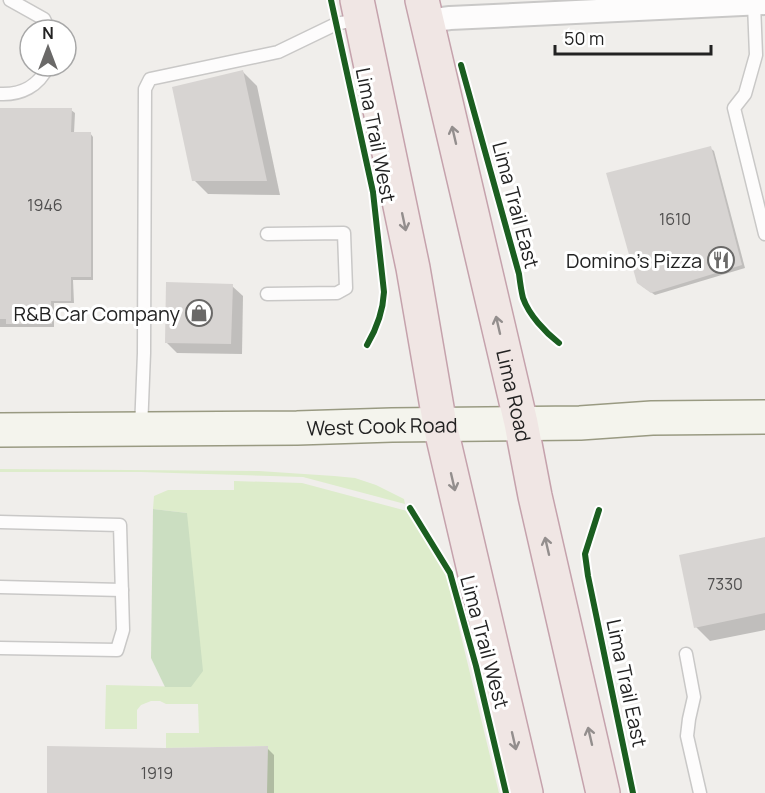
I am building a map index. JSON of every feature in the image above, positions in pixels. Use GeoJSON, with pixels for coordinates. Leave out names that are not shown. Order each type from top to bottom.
{"type":"FeatureCollection","features":[{"type":"Feature","properties":{"kind":"highway"},"geometry":{"type":"LineString","coordinates":[[359,9],[413,268],[440,425],[526,793]]}},
{"type":"Feature","properties":{"kind":"highway","name":"Lima Road"},"geometry":{"type":"LineString","coordinates":[[424,10],[521,423],[535,496],[603,793]]}},
{"type":"Feature","properties":{"kind":"main road","name":"West Cook Road"},"geometry":{"type":"LineString","coordinates":[[0,430],[580,423],[652,418],[765,417]]}},
{"type":"Feature","properties":{"kind":"street"},"geometry":{"type":"LineString","coordinates":[[424,10],[450,18],[759,3]]}},
{"type":"Feature","properties":{"kind":"lane"},"geometry":{"type":"LineString","coordinates":[[10,0],[42,18]]}},
{"type":"Feature","properties":{"kind":"lane"},"geometry":{"type":"LineString","coordinates":[[759,3],[756,55],[745,94],[734,108],[765,234]]}},
{"type":"Feature","properties":{"kind":"lane"},"geometry":{"type":"LineString","coordinates":[[141,429],[144,353],[145,89],[150,79],[278,52],[336,24],[359,9]]}},
{"type":"Feature","properties":{"kind":"lane"},"geometry":{"type":"LineString","coordinates":[[0,94],[13,94],[28,89],[40,78]]}},
{"type":"Feature","properties":{"kind":"lane"},"geometry":{"type":"LineString","coordinates":[[267,234],[344,233],[346,288],[337,292],[267,294]]}},
{"type":"Feature","properties":{"kind":"lane"},"geometry":{"type":"LineString","coordinates":[[0,522],[120,525],[123,630],[117,650],[0,648]]}},
{"type":"Feature","properties":{"kind":"lane"},"geometry":{"type":"LineString","coordinates":[[0,587],[122,590]]}},
{"type":"Feature","properties":{"kind":"lane"},"geometry":{"type":"LineString","coordinates":[[686,654],[694,697],[687,736],[700,793]]}},
{"type":"Feature","properties":{"kind":"green space"},"geometry":{"type":"Polygon","coordinates":[[[0,469],[259,471],[334,476],[355,478],[376,485],[404,499],[405,504],[303,477],[141,472],[0,472],[0,469]]]}},
{"type":"Feature","properties":{"kind":"green space"},"geometry":{"type":"Polygon","coordinates":[[[234,481],[302,483],[407,511],[446,574],[499,793],[267,793],[267,746],[166,748],[166,733],[199,733],[198,704],[166,704],[151,701],[141,705],[137,710],[137,729],[105,729],[106,685],[190,687],[187,513],[153,509],[154,496],[168,490],[234,490],[234,481]]]}},
{"type":"Feature","properties":{"kind":"green space"},"geometry":{"type":"Polygon","coordinates":[[[153,509],[187,513],[203,671],[191,687],[165,687],[151,658],[153,509]]]}},
{"type":"Feature","properties":{"kind":"building"},"geometry":{"type":"Polygon","coordinates":[[[243,70],[267,181],[192,181],[172,87],[243,70]]]}},
{"type":"Feature","properties":{"kind":"building"},"geometry":{"type":"Polygon","coordinates":[[[0,108],[72,108],[71,132],[91,132],[91,277],[71,277],[71,301],[51,301],[52,324],[6,324],[6,319],[0,319],[0,108]]]}},
{"type":"Feature","properties":{"kind":"building"},"geometry":{"type":"Polygon","coordinates":[[[711,146],[742,265],[651,293],[637,283],[606,173],[711,146]]]}},
{"type":"Feature","properties":{"kind":"building","name":"R&B Car Company"},"geometry":{"type":"Polygon","coordinates":[[[166,282],[233,284],[231,344],[165,343],[166,282]]]}},
{"type":"Feature","properties":{"kind":"building"},"geometry":{"type":"Polygon","coordinates":[[[765,537],[765,613],[694,628],[679,555],[765,537]]]}},
{"type":"Feature","properties":{"kind":"building"},"geometry":{"type":"Polygon","coordinates":[[[47,746],[166,748],[268,746],[267,793],[47,793],[47,746]]]}},
{"type":"Feature","properties":{"kind":"cycle path","name":"Lima Trail West"},"geometry":{"type":"LineString","coordinates":[[331,0],[373,192],[384,292],[379,320],[367,345]]}},
{"type":"Feature","properties":{"kind":"cycle path","name":"Lima Trail East"},"geometry":{"type":"LineString","coordinates":[[461,65],[519,274],[523,298],[538,323],[559,343]]}},
{"type":"Feature","properties":{"kind":"cycle path","name":"Lima Trail West"},"geometry":{"type":"LineString","coordinates":[[410,508],[450,573],[476,666],[506,793]]}},
{"type":"Feature","properties":{"kind":"cycle path","name":"Lima Trail East"},"geometry":{"type":"LineString","coordinates":[[599,510],[585,554],[633,793]]}},
{"type":"Feature","properties":{"kind":"place","name":"Domino's Pizza"},"geometry":{"type":"Point","coordinates":[721,260]}},
{"type":"Feature","properties":{"kind":"place","name":"R&B Car Company"},"geometry":{"type":"Point","coordinates":[199,313]}}]}
